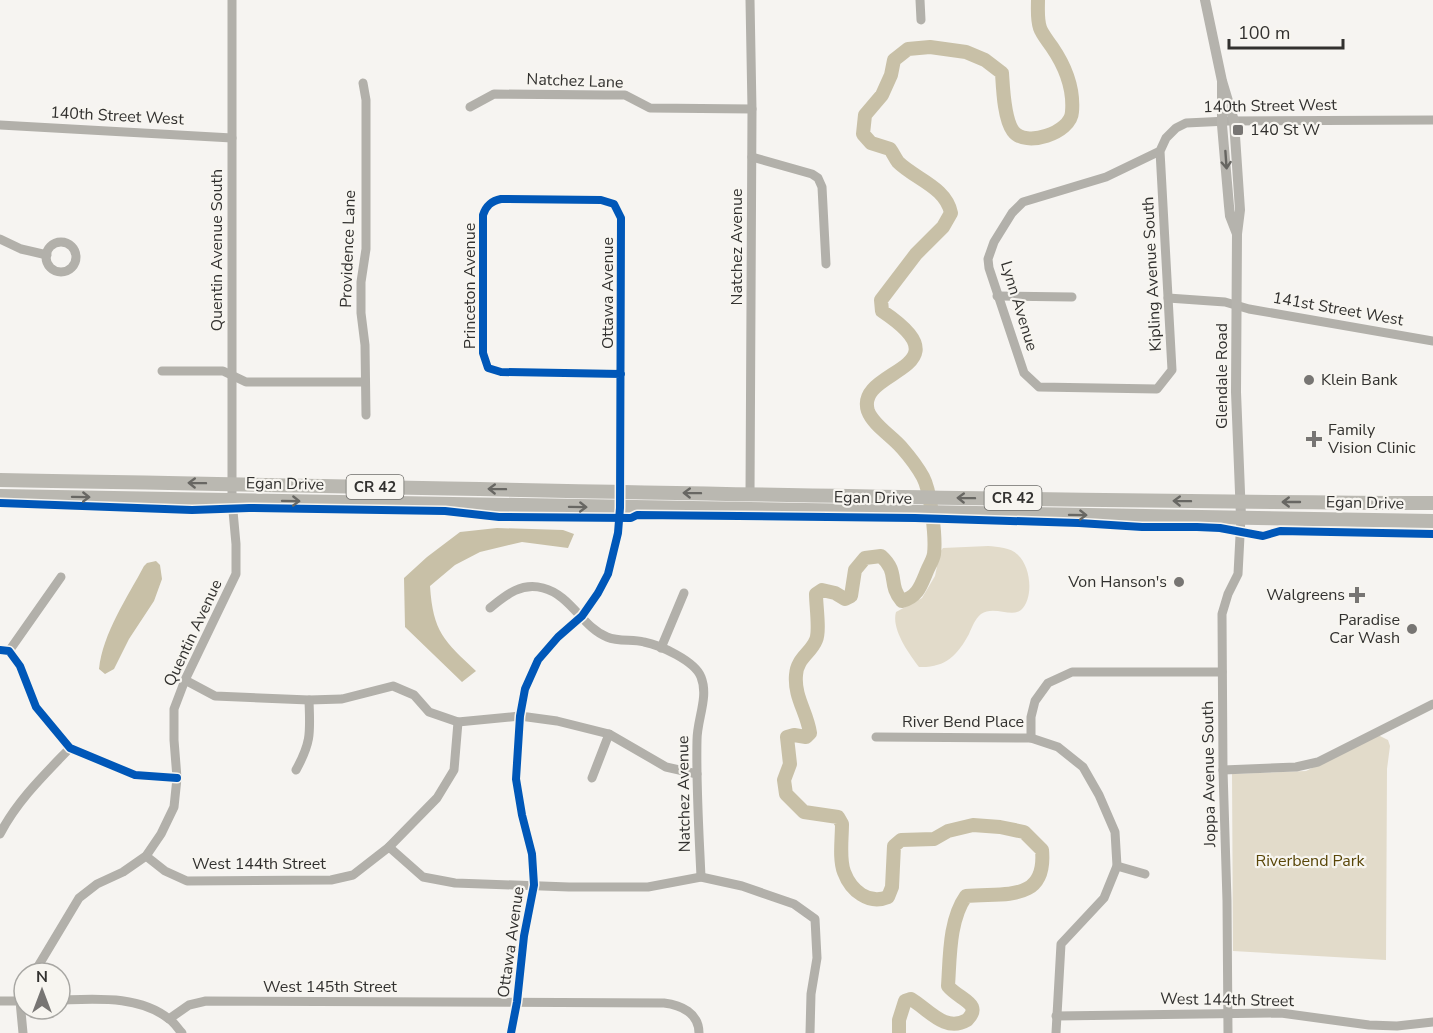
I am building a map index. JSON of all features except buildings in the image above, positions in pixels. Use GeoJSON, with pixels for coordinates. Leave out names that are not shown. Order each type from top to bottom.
{"type":"FeatureCollection","features":[{"type":"Feature","properties":{"kind":"highway","name":"Egan Drive"},"geometry":{"type":"LineString","coordinates":[[0,480],[1240,502],[1433,502]]}},
{"type":"Feature","properties":{"kind":"highway","name":"Egan Drive"},"geometry":{"type":"LineString","coordinates":[[0,496],[1433,521]]}},
{"type":"Feature","properties":{"kind":"highway"},"geometry":{"type":"LineString","coordinates":[[1358,520],[1433,515]]}},
{"type":"Feature","properties":{"kind":"main road","name":"Glendale Road"},"geometry":{"type":"LineString","coordinates":[[1205,0],[1222,81],[1234,121],[1240,210],[1237,234],[1236,392],[1241,518]]}},
{"type":"Feature","properties":{"kind":"main road","name":"Glendale Road"},"geometry":{"type":"LineString","coordinates":[[1222,81],[1222,121],[1229,206],[1237,234]]}},
{"type":"Feature","properties":{"kind":"street","name":"Quentin Avenue South"},"geometry":{"type":"LineString","coordinates":[[232,0],[232,500]]}},
{"type":"Feature","properties":{"kind":"street","name":"Natchez Avenue"},"geometry":{"type":"LineString","coordinates":[[750,0],[752,109],[750,494]]}},
{"type":"Feature","properties":{"kind":"street"},"geometry":{"type":"LineString","coordinates":[[920,0],[921,20]]}},
{"type":"Feature","properties":{"kind":"street","name":"Providence Lane"},"geometry":{"type":"LineString","coordinates":[[363,83],[366,100],[366,249],[361,282],[361,313],[366,345],[366,415]]}},
{"type":"Feature","properties":{"kind":"street","name":"Natchez Lane"},"geometry":{"type":"LineString","coordinates":[[470,107],[494,94],[625,95],[650,108],[752,109]]}},
{"type":"Feature","properties":{"kind":"street","name":"140th Street West"},"geometry":{"type":"LineString","coordinates":[[1023,202],[1106,177],[1160,151],[1176,128],[1186,123],[1433,120]]}},
{"type":"Feature","properties":{"kind":"street","name":"140th Street West"},"geometry":{"type":"LineString","coordinates":[[0,125],[232,138]]}},
{"type":"Feature","properties":{"kind":"street","name":"Kipling Avenue South"},"geometry":{"type":"LineString","coordinates":[[1157,389],[1172,370],[1160,151]]}},
{"type":"Feature","properties":{"kind":"street"},"geometry":{"type":"LineString","coordinates":[[752,157],[812,174],[818,178],[822,188],[826,264]]}},
{"type":"Feature","properties":{"kind":"street","name":"Ottawa Avenue"},"geometry":{"type":"LineString","coordinates":[[489,205],[501,199],[601,200],[614,204],[621,218],[618,533],[608,574],[598,593],[582,616],[558,637],[538,660],[525,689],[520,716],[516,779],[532,854],[534,885],[524,936],[517,1002],[511,1033]]}},
{"type":"Feature","properties":{"kind":"street","name":"Lynn Avenue"},"geometry":{"type":"LineString","coordinates":[[1023,202],[1012,213],[990,251],[989,268],[1024,373],[1039,387],[1157,389]]}},
{"type":"Feature","properties":{"kind":"street","name":"Princeton Avenue"},"geometry":{"type":"LineString","coordinates":[[489,205],[483,215],[483,353],[488,368],[501,372],[621,374]]}},
{"type":"Feature","properties":{"kind":"street"},"geometry":{"type":"LineString","coordinates":[[0,239],[21,249],[47,255]]}},
{"type":"Feature","properties":{"kind":"street"},"geometry":{"type":"LineString","coordinates":[[998,296],[1072,297]]}},
{"type":"Feature","properties":{"kind":"street","name":"141st Street West"},"geometry":{"type":"LineString","coordinates":[[1168,298],[1238,305],[1433,341]]}},
{"type":"Feature","properties":{"kind":"street"},"geometry":{"type":"LineString","coordinates":[[162,371],[223,371],[246,382],[365,382]]}},
{"type":"Feature","properties":{"kind":"street","name":"Quentin Avenue"},"geometry":{"type":"LineString","coordinates":[[41,961],[79,898],[97,884],[123,872],[146,856],[161,834],[174,807],[177,778],[174,709],[185,680],[237,574],[237,544],[232,500]]}},
{"type":"Feature","properties":{"kind":"street","name":"Joppa Avenue South"},"geometry":{"type":"LineString","coordinates":[[1228,1033],[1222,614],[1228,594],[1238,574],[1241,518]]}},
{"type":"Feature","properties":{"kind":"street"},"geometry":{"type":"LineString","coordinates":[[61,577],[5,650],[20,666],[36,707],[70,748],[135,775],[177,778]]}},
{"type":"Feature","properties":{"kind":"street"},"geometry":{"type":"LineString","coordinates":[[490,608],[515,589],[535,586],[544,588],[554,593],[582,616],[590,627],[609,638],[644,642],[661,648],[684,593]]}},
{"type":"Feature","properties":{"kind":"street","name":"Natchez Avenue"},"geometry":{"type":"LineString","coordinates":[[661,648],[687,661],[701,675],[704,695],[697,736],[701,877]]}},
{"type":"Feature","properties":{"kind":"street","name":"River Bend Place"},"geometry":{"type":"LineString","coordinates":[[876,737],[1031,738],[1031,717],[1035,701],[1048,683],[1072,672],[1222,672]]}},
{"type":"Feature","properties":{"kind":"street"},"geometry":{"type":"LineString","coordinates":[[185,680],[216,696],[309,700],[342,699],[393,686],[414,695],[429,712],[458,723],[520,716],[557,721],[609,734],[666,767],[697,774]]}},
{"type":"Feature","properties":{"kind":"street"},"geometry":{"type":"LineString","coordinates":[[296,770],[305,755],[310,738],[309,700]]}},
{"type":"Feature","properties":{"kind":"street"},"geometry":{"type":"LineString","coordinates":[[1223,770],[1296,767],[1318,762],[1433,704]]}},
{"type":"Feature","properties":{"kind":"street"},"geometry":{"type":"LineString","coordinates":[[458,723],[454,770],[437,798],[389,847],[423,877],[455,883],[648,887],[701,877],[742,886],[794,904],[815,919],[817,958],[811,994],[810,1033]]}},
{"type":"Feature","properties":{"kind":"street"},"geometry":{"type":"LineString","coordinates":[[592,778],[609,734]]}},
{"type":"Feature","properties":{"kind":"street"},"geometry":{"type":"LineString","coordinates":[[1031,738],[1058,747],[1083,767],[1100,795],[1115,832],[1117,866],[1104,898],[1061,944],[1056,1033]]}},
{"type":"Feature","properties":{"kind":"street"},"geometry":{"type":"LineString","coordinates":[[0,834],[16,808],[70,748]]}},
{"type":"Feature","properties":{"kind":"street","name":"West 144th Street"},"geometry":{"type":"LineString","coordinates":[[146,856],[165,871],[187,881],[331,880],[353,875],[389,847]]}},
{"type":"Feature","properties":{"kind":"street"},"geometry":{"type":"LineString","coordinates":[[1117,866],[1145,874]]}},
{"type":"Feature","properties":{"kind":"street"},"geometry":{"type":"LineString","coordinates":[[72,1000],[114,1000],[140,1004],[170,1019],[182,1033]]}},
{"type":"Feature","properties":{"kind":"street","name":"West 145th Street"},"geometry":{"type":"LineString","coordinates":[[170,1019],[189,1005],[206,1001],[664,1003],[679,1005],[691,1013],[699,1028],[699,1033]]}},
{"type":"Feature","properties":{"kind":"street","name":"West 144th Street"},"geometry":{"type":"LineString","coordinates":[[1056,1016],[1281,1013],[1369,1025],[1397,1026],[1433,1022]]}},
{"type":"Feature","properties":{"kind":"green space"},"geometry":{"type":"Polygon","coordinates":[[[988,546],[1011,550],[1022,560],[1029,582],[1025,605],[1017,612],[991,611],[981,614],[955,654],[943,663],[919,667],[898,633],[896,612],[922,598],[935,576],[943,548],[988,546]]]}},
{"type":"Feature","properties":{"kind":"green space","name":"Riverbend Park"},"geometry":{"type":"Polygon","coordinates":[[[1378,735],[1388,740],[1390,746],[1387,769],[1386,960],[1233,951],[1232,774],[1306,771],[1378,735]]]}},
{"type":"Feature","properties":{"kind":"shaded area"},"geometry":{"type":"Polygon","coordinates":[[[497,528],[563,530],[574,534],[568,548],[522,542],[480,552],[455,565],[430,586],[434,614],[442,635],[476,671],[462,682],[405,627],[404,578],[460,532],[497,528]]]}},
{"type":"Feature","properties":{"kind":"shaded area"},"geometry":{"type":"Polygon","coordinates":[[[156,561],[160,565],[162,579],[154,601],[129,639],[114,669],[105,674],[99,669],[105,642],[144,566],[156,561]]]}},
{"type":"Feature","properties":{"kind":"waterway"},"geometry":{"type":"LineString","coordinates":[[899,1033],[899,1020],[905,1001],[911,999],[944,1022],[951,1024],[967,1020],[972,1007],[948,986],[951,939],[960,906],[966,896],[1007,894],[1030,887],[1037,879],[1042,867],[1042,850],[1024,832],[973,825],[948,831],[934,839],[901,840],[894,846],[892,887],[888,897],[868,898],[851,885],[842,867],[842,824],[838,817],[804,812],[786,794],[784,780],[790,764],[787,737],[794,735],[806,737],[810,733],[797,690],[796,675],[801,660],[814,645],[817,636],[816,594],[822,590],[835,593],[845,599],[851,596],[855,570],[865,558],[881,556],[890,568],[895,589],[902,601],[912,597],[918,590],[934,554],[932,515],[926,484],[902,448],[870,416],[868,397],[877,386],[913,358],[915,346],[906,331],[882,311],[881,300],[916,254],[943,227],[951,213],[948,204],[937,190],[898,162],[890,149],[871,143],[863,134],[865,115],[882,95],[891,75],[894,60],[908,49],[930,47],[966,52],[985,60],[1002,73],[1004,103],[1008,119],[1013,131],[1019,136],[1037,138],[1056,132],[1070,120],[1072,95],[1061,62],[1040,28],[1038,0]]}},
{"type":"Feature","properties":{"kind":"cycle path"},"geometry":{"type":"LineString","coordinates":[[511,1033],[517,1002],[524,936],[534,885],[532,854],[516,779],[520,716],[525,689],[538,660],[558,637],[582,616],[598,593],[608,574],[618,533],[620,508],[621,218],[614,204],[601,200],[501,199],[492,203],[483,215],[483,353],[488,368],[501,372],[621,374]]}},
{"type":"Feature","properties":{"kind":"cycle path"},"geometry":{"type":"LineString","coordinates":[[0,503],[192,510],[249,508],[445,511],[499,517],[631,518],[637,515],[915,518],[1220,528],[1263,536],[1280,531],[1433,534]]}},
{"type":"Feature","properties":{"kind":"cycle path"},"geometry":{"type":"LineString","coordinates":[[0,650],[9,651],[20,666],[36,707],[70,748],[135,775],[177,778]]}},
{"type":"Feature","properties":{"kind":"place","name":"140 St W"},"geometry":{"type":"Point","coordinates":[1238,130]}},
{"type":"Feature","properties":{"kind":"place","name":"Klein Bank"},"geometry":{"type":"Point","coordinates":[1309,380]}},
{"type":"Feature","properties":{"kind":"place","name":"Family Vision Clinic"},"geometry":{"type":"Point","coordinates":[1314,439]}},
{"type":"Feature","properties":{"kind":"place","name":"Von Hanson's"},"geometry":{"type":"Point","coordinates":[1179,582]}},
{"type":"Feature","properties":{"kind":"place","name":"Walgreens"},"geometry":{"type":"Point","coordinates":[1357,595]}},
{"type":"Feature","properties":{"kind":"place","name":"Paradise Car Wash"},"geometry":{"type":"Point","coordinates":[1412,629]}}]}
